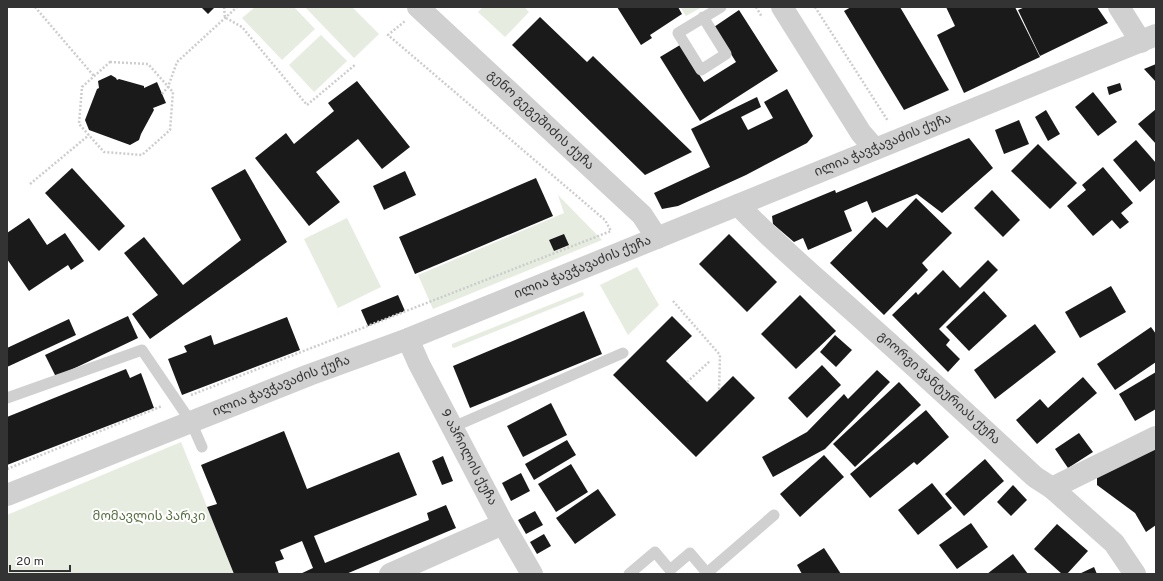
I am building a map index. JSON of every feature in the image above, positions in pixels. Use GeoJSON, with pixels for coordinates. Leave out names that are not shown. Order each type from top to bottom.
{"type":"FeatureCollection","features":[{"type":"Feature","properties":{"kind":"street","name":"გენო გეგეშიძის ქუჩა"},"geometry":{"type":"LineString","coordinates":[[418,7],[642,215],[657,238]]}},
{"type":"Feature","properties":{"kind":"street"},"geometry":{"type":"LineString","coordinates":[[782,7],[862,133],[875,149]]}},
{"type":"Feature","properties":{"kind":"street"},"geometry":{"type":"LineString","coordinates":[[1119,7],[1148,38]]}},
{"type":"Feature","properties":{"kind":"street","name":"ილია ჭავჭავაძის ქუჩა"},"geometry":{"type":"LineString","coordinates":[[7,495],[309,375],[408,339],[1148,38]]}},
{"type":"Feature","properties":{"kind":"street","name":"გიორგი ჭანტურიას ქუჩა"},"geometry":{"type":"LineString","coordinates":[[738,205],[801,266],[872,328],[1035,477],[1052,488],[1114,543],[1135,574]]}},
{"type":"Feature","properties":{"kind":"street","name":"9 აპრილის ქუჩა"},"geometry":{"type":"LineString","coordinates":[[408,339],[419,364],[503,524],[532,574]]}},
{"type":"Feature","properties":{"kind":"street"},"geometry":{"type":"LineString","coordinates":[[1052,488],[1156,437]]}},
{"type":"Feature","properties":{"kind":"street"},"geometry":{"type":"LineString","coordinates":[[390,574],[503,524]]}},
{"type":"Feature","properties":{"kind":"lane"},"geometry":{"type":"LineString","coordinates":[[703,18],[726,54],[701,70],[678,33],[721,7]]}},
{"type":"Feature","properties":{"kind":"lane"},"geometry":{"type":"LineString","coordinates":[[7,398],[142,350],[191,422],[202,447]]}},
{"type":"Feature","properties":{"kind":"lane"},"geometry":{"type":"LineString","coordinates":[[453,427],[623,353]]}},
{"type":"Feature","properties":{"kind":"lane"},"geometry":{"type":"LineString","coordinates":[[629,574],[655,552],[670,570],[690,553],[707,573],[774,515]]}},
{"type":"Feature","properties":{"kind":"path"},"geometry":{"type":"LineString","coordinates":[[35,7],[94,76]]}},
{"type":"Feature","properties":{"kind":"path"},"geometry":{"type":"LineString","coordinates":[[224,7],[226,18],[242,28],[307,105],[356,64]]}},
{"type":"Feature","properties":{"kind":"path"},"geometry":{"type":"LineString","coordinates":[[162,94],[168,87],[178,62],[238,7]]}},
{"type":"Feature","properties":{"kind":"path"},"geometry":{"type":"LineString","coordinates":[[756,7],[764,20]]}},
{"type":"Feature","properties":{"kind":"path"},"geometry":{"type":"LineString","coordinates":[[815,7],[889,124]]}},
{"type":"Feature","properties":{"kind":"path"},"geometry":{"type":"LineString","coordinates":[[7,469],[612,231],[605,220],[388,35]]}},
{"type":"Feature","properties":{"kind":"path"},"geometry":{"type":"LineString","coordinates":[[110,62],[148,64],[173,92],[170,130],[142,154],[104,152],[79,124],[82,87],[94,76],[110,62]]}},
{"type":"Feature","properties":{"kind":"path"},"geometry":{"type":"LineString","coordinates":[[30,184],[89,134]]}},
{"type":"Feature","properties":{"kind":"path"},"geometry":{"type":"LineString","coordinates":[[673,302],[720,355],[719,390]]}},
{"type":"Feature","properties":{"kind":"path"},"geometry":{"type":"LineString","coordinates":[[687,382],[710,361]]}},
{"type":"Feature","properties":{"kind":"green space"},"geometry":{"type":"Polygon","coordinates":[[[255,7],[294,7],[315,29],[282,60],[242,18],[255,7]]]}},
{"type":"Feature","properties":{"kind":"green space"},"geometry":{"type":"Polygon","coordinates":[[[305,7],[352,7],[379,34],[354,58],[305,7]]]}},
{"type":"Feature","properties":{"kind":"green space"},"geometry":{"type":"Polygon","coordinates":[[[483,7],[524,7],[529,12],[505,37],[478,12],[483,7]]]}},
{"type":"Feature","properties":{"kind":"green space"},"geometry":{"type":"Polygon","coordinates":[[[680,7],[702,7],[686,16],[680,7]]]}},
{"type":"Feature","properties":{"kind":"green space"},"geometry":{"type":"Polygon","coordinates":[[[321,35],[347,61],[314,92],[289,65],[321,35]]]}},
{"type":"Feature","properties":{"kind":"green space"},"geometry":{"type":"Polygon","coordinates":[[[558,195],[602,240],[433,309],[418,275],[564,213],[558,195]]]}},
{"type":"Feature","properties":{"kind":"green space"},"geometry":{"type":"Polygon","coordinates":[[[347,218],[381,287],[338,308],[304,239],[347,218]]]}},
{"type":"Feature","properties":{"kind":"green space"},"geometry":{"type":"Polygon","coordinates":[[[637,267],[659,305],[628,335],[600,285],[637,267]]]}},
{"type":"Feature","properties":{"kind":"green space"},"geometry":{"type":"Polygon","coordinates":[[[582,292],[584,294],[583,296],[454,348],[452,347],[452,344],[582,292]]]}},
{"type":"Feature","properties":{"kind":"green space","name":"მომავლის პარკი"},"geometry":{"type":"Polygon","coordinates":[[[181,442],[234,574],[7,574],[7,515],[181,442]]]}},
{"type":"Feature","properties":{"kind":"building"},"geometry":{"type":"Polygon","coordinates":[[[201,7],[213,7],[214,8],[208,14],[201,7]]]}},
{"type":"Feature","properties":{"kind":"building"},"geometry":{"type":"Polygon","coordinates":[[[617,7],[678,7],[682,14],[650,35],[652,38],[641,45],[617,7]]]}},
{"type":"Feature","properties":{"kind":"building"},"geometry":{"type":"Polygon","coordinates":[[[851,7],[900,7],[949,90],[904,110],[844,11],[851,7]]]}},
{"type":"Feature","properties":{"kind":"building"},"geometry":{"type":"Polygon","coordinates":[[[946,7],[1015,7],[1040,57],[964,93],[937,35],[955,26],[946,7]]]}},
{"type":"Feature","properties":{"kind":"building"},"geometry":{"type":"Polygon","coordinates":[[[1025,7],[1097,7],[1108,23],[1040,56],[1018,10],[1025,7]]]}},
{"type":"Feature","properties":{"kind":"building"},"geometry":{"type":"Polygon","coordinates":[[[739,10],[778,71],[700,121],[660,57],[680,45],[704,82],[736,62],[714,27],[739,10]]]}},
{"type":"Feature","properties":{"kind":"building"},"geometry":{"type":"Polygon","coordinates":[[[540,17],[587,62],[593,56],[692,152],[645,175],[512,45],[540,17]]]}},
{"type":"Feature","properties":{"kind":"building"},"geometry":{"type":"Polygon","coordinates":[[[1156,64],[1156,82],[1144,69],[1156,64]]]}},
{"type":"Feature","properties":{"kind":"building"},"geometry":{"type":"Polygon","coordinates":[[[111,75],[117,80],[119,79],[144,86],[144,88],[157,82],[166,103],[153,108],[154,110],[139,140],[130,145],[89,130],[85,120],[97,89],[99,88],[98,81],[111,75]]]}},
{"type":"Feature","properties":{"kind":"building"},"geometry":{"type":"Polygon","coordinates":[[[357,81],[410,147],[382,169],[358,139],[316,172],[340,202],[309,226],[255,158],[286,133],[294,144],[334,111],[328,103],[357,81]]]}},
{"type":"Feature","properties":{"kind":"building"},"geometry":{"type":"Polygon","coordinates":[[[1120,83],[1122,90],[1109,95],[1107,87],[1120,83]]]}},
{"type":"Feature","properties":{"kind":"building"},"geometry":{"type":"Polygon","coordinates":[[[787,89],[813,136],[807,143],[746,175],[678,206],[662,209],[654,193],[710,167],[691,129],[757,97],[761,107],[741,117],[748,130],[773,118],[764,102],[787,89]]]}},
{"type":"Feature","properties":{"kind":"building"},"geometry":{"type":"Polygon","coordinates":[[[1093,92],[1117,122],[1098,136],[1075,107],[1093,92]]]}},
{"type":"Feature","properties":{"kind":"building"},"geometry":{"type":"Polygon","coordinates":[[[1156,109],[1156,144],[1138,124],[1156,109]]]}},
{"type":"Feature","properties":{"kind":"building"},"geometry":{"type":"Polygon","coordinates":[[[1046,110],[1060,134],[1048,141],[1035,117],[1046,110]]]}},
{"type":"Feature","properties":{"kind":"building"},"geometry":{"type":"Polygon","coordinates":[[[1019,120],[1029,144],[1004,154],[995,130],[1019,120]]]}},
{"type":"Feature","properties":{"kind":"building"},"geometry":{"type":"Polygon","coordinates":[[[969,138],[993,168],[942,213],[917,194],[872,213],[867,201],[844,211],[852,231],[808,250],[803,238],[794,242],[773,224],[772,216],[835,190],[836,193],[969,138]]]}},
{"type":"Feature","properties":{"kind":"building"},"geometry":{"type":"Polygon","coordinates":[[[1136,140],[1156,163],[1156,178],[1140,192],[1113,160],[1136,140]]]}},
{"type":"Feature","properties":{"kind":"building"},"geometry":{"type":"Polygon","coordinates":[[[1038,144],[1077,183],[1050,209],[1011,171],[1038,144]]]}},
{"type":"Feature","properties":{"kind":"building"},"geometry":{"type":"Polygon","coordinates":[[[1103,167],[1133,203],[1121,213],[1129,222],[1120,229],[1112,220],[1093,236],[1067,206],[1086,190],[1082,185],[1103,167]]]}},
{"type":"Feature","properties":{"kind":"building"},"geometry":{"type":"Polygon","coordinates":[[[72,168],[125,226],[99,251],[45,193],[72,168]]]}},
{"type":"Feature","properties":{"kind":"building"},"geometry":{"type":"Polygon","coordinates":[[[245,169],[287,242],[150,339],[132,314],[158,295],[124,253],[144,237],[183,285],[241,240],[211,188],[245,169]]]}},
{"type":"Feature","properties":{"kind":"building"},"geometry":{"type":"Polygon","coordinates":[[[405,171],[416,195],[384,210],[373,186],[405,171]]]}},
{"type":"Feature","properties":{"kind":"building"},"geometry":{"type":"Polygon","coordinates":[[[536,178],[553,216],[415,274],[399,237],[536,178]]]}},
{"type":"Feature","properties":{"kind":"building"},"geometry":{"type":"Polygon","coordinates":[[[992,190],[1020,220],[1003,237],[974,208],[992,190]]]}},
{"type":"Feature","properties":{"kind":"building"},"geometry":{"type":"Polygon","coordinates":[[[916,198],[952,233],[922,263],[928,270],[884,315],[830,263],[875,217],[887,228],[916,198]]]}},
{"type":"Feature","properties":{"kind":"building"},"geometry":{"type":"Polygon","coordinates":[[[29,218],[47,245],[65,233],[84,261],[71,270],[68,265],[29,291],[7,259],[7,233],[29,218]]]}},
{"type":"Feature","properties":{"kind":"building"},"geometry":{"type":"Polygon","coordinates":[[[564,234],[569,245],[554,251],[549,240],[564,234]]]}},
{"type":"Feature","properties":{"kind":"building"},"geometry":{"type":"Polygon","coordinates":[[[729,234],[777,282],[747,312],[699,264],[729,234]]]}},
{"type":"Feature","properties":{"kind":"building"},"geometry":{"type":"Polygon","coordinates":[[[988,260],[998,270],[939,329],[950,340],[946,345],[960,359],[948,372],[892,315],[916,292],[918,295],[943,270],[960,288],[988,260]]]}},
{"type":"Feature","properties":{"kind":"building"},"geometry":{"type":"Polygon","coordinates":[[[1111,286],[1126,312],[1080,338],[1065,312],[1111,286]]]}},
{"type":"Feature","properties":{"kind":"building"},"geometry":{"type":"Polygon","coordinates":[[[984,291],[1007,316],[969,351],[946,327],[984,291]]]}},
{"type":"Feature","properties":{"kind":"building"},"geometry":{"type":"Polygon","coordinates":[[[398,295],[405,311],[368,326],[361,310],[398,295]]]}},
{"type":"Feature","properties":{"kind":"building"},"geometry":{"type":"Polygon","coordinates":[[[800,295],[836,331],[796,369],[761,334],[800,295]]]}},
{"type":"Feature","properties":{"kind":"building"},"geometry":{"type":"Polygon","coordinates":[[[584,311],[602,354],[470,408],[453,366],[584,311]]]}},
{"type":"Feature","properties":{"kind":"building"},"geometry":{"type":"Polygon","coordinates":[[[128,316],[138,338],[56,377],[45,355],[128,316]]]}},
{"type":"Feature","properties":{"kind":"building"},"geometry":{"type":"Polygon","coordinates":[[[672,316],[692,336],[666,361],[707,402],[733,376],[755,398],[696,457],[613,375],[672,316]]]}},
{"type":"Feature","properties":{"kind":"building"},"geometry":{"type":"Polygon","coordinates":[[[287,317],[300,350],[182,395],[168,359],[187,352],[184,346],[211,335],[214,345],[287,317]]]}},
{"type":"Feature","properties":{"kind":"building"},"geometry":{"type":"Polygon","coordinates":[[[69,319],[76,335],[7,367],[7,348],[69,319]]]}},
{"type":"Feature","properties":{"kind":"building"},"geometry":{"type":"Polygon","coordinates":[[[1035,324],[1056,352],[995,399],[974,370],[1035,324]]]}},
{"type":"Feature","properties":{"kind":"building"},"geometry":{"type":"Polygon","coordinates":[[[1151,327],[1156,334],[1156,362],[1115,390],[1097,364],[1151,327]]]}},
{"type":"Feature","properties":{"kind":"building"},"geometry":{"type":"Polygon","coordinates":[[[835,335],[852,350],[836,367],[820,352],[835,335]]]}},
{"type":"Feature","properties":{"kind":"building"},"geometry":{"type":"Polygon","coordinates":[[[822,365],[841,385],[807,418],[788,398],[822,365]]]}},
{"type":"Feature","properties":{"kind":"building"},"geometry":{"type":"Polygon","coordinates":[[[126,369],[130,378],[141,373],[154,408],[7,465],[7,417],[126,369]]]}},
{"type":"Feature","properties":{"kind":"building"},"geometry":{"type":"Polygon","coordinates":[[[877,370],[890,382],[825,449],[773,477],[762,457],[807,432],[844,394],[848,399],[877,370]]]}},
{"type":"Feature","properties":{"kind":"building"},"geometry":{"type":"Polygon","coordinates":[[[1156,372],[1156,409],[1135,421],[1119,394],[1156,372]]]}},
{"type":"Feature","properties":{"kind":"building"},"geometry":{"type":"Polygon","coordinates":[[[1083,377],[1097,393],[1037,444],[1016,420],[1040,399],[1048,408],[1083,377]]]}},
{"type":"Feature","properties":{"kind":"building"},"geometry":{"type":"Polygon","coordinates":[[[899,382],[921,405],[855,467],[833,444],[899,382]]]}},
{"type":"Feature","properties":{"kind":"building"},"geometry":{"type":"Polygon","coordinates":[[[551,403],[567,435],[523,457],[507,426],[551,403]]]}},
{"type":"Feature","properties":{"kind":"building"},"geometry":{"type":"Polygon","coordinates":[[[926,410],[949,437],[917,465],[914,462],[870,498],[850,474],[926,410]]]}},
{"type":"Feature","properties":{"kind":"building"},"geometry":{"type":"Polygon","coordinates":[[[284,431],[307,489],[399,452],[417,495],[314,536],[325,563],[429,520],[427,513],[446,505],[456,528],[346,574],[300,574],[313,568],[302,541],[280,550],[284,559],[275,562],[279,574],[234,574],[207,507],[217,504],[201,465],[284,431]]]}},
{"type":"Feature","properties":{"kind":"building"},"geometry":{"type":"Polygon","coordinates":[[[1079,433],[1093,452],[1068,468],[1055,449],[1079,433]]]}},
{"type":"Feature","properties":{"kind":"building"},"geometry":{"type":"Polygon","coordinates":[[[567,440],[576,455],[534,480],[525,464],[567,440]]]}},
{"type":"Feature","properties":{"kind":"building"},"geometry":{"type":"Polygon","coordinates":[[[1156,447],[1156,525],[1146,532],[1135,513],[1097,485],[1097,473],[1156,447]]]}},
{"type":"Feature","properties":{"kind":"building"},"geometry":{"type":"Polygon","coordinates":[[[824,455],[844,477],[800,517],[780,494],[824,455]]]}},
{"type":"Feature","properties":{"kind":"building"},"geometry":{"type":"Polygon","coordinates":[[[443,456],[453,481],[442,485],[432,461],[443,456]]]}},
{"type":"Feature","properties":{"kind":"building"},"geometry":{"type":"Polygon","coordinates":[[[985,459],[1004,481],[964,516],[945,494],[985,459]]]}},
{"type":"Feature","properties":{"kind":"building"},"geometry":{"type":"Polygon","coordinates":[[[571,464],[588,492],[556,512],[538,484],[571,464]]]}},
{"type":"Feature","properties":{"kind":"building"},"geometry":{"type":"Polygon","coordinates":[[[521,473],[530,491],[511,501],[502,483],[521,473]]]}},
{"type":"Feature","properties":{"kind":"building"},"geometry":{"type":"Polygon","coordinates":[[[932,483],[952,508],[918,535],[898,510],[932,483]]]}},
{"type":"Feature","properties":{"kind":"building"},"geometry":{"type":"Polygon","coordinates":[[[1013,485],[1027,500],[1011,516],[997,502],[1013,485]]]}},
{"type":"Feature","properties":{"kind":"building"},"geometry":{"type":"Polygon","coordinates":[[[598,489],[616,515],[575,544],[556,518],[598,489]]]}},
{"type":"Feature","properties":{"kind":"building"},"geometry":{"type":"Polygon","coordinates":[[[535,511],[543,525],[526,534],[518,520],[535,511]]]}},
{"type":"Feature","properties":{"kind":"building"},"geometry":{"type":"Polygon","coordinates":[[[971,523],[988,547],[957,569],[939,545],[971,523]]]}},
{"type":"Feature","properties":{"kind":"building"},"geometry":{"type":"Polygon","coordinates":[[[1057,524],[1088,551],[1067,574],[1062,574],[1034,549],[1057,524]]]}},
{"type":"Feature","properties":{"kind":"building"},"geometry":{"type":"Polygon","coordinates":[[[544,534],[551,546],[537,554],[530,542],[544,534]]]}},
{"type":"Feature","properties":{"kind":"building"},"geometry":{"type":"Polygon","coordinates":[[[824,548],[841,574],[802,574],[797,565],[824,548]]]}},
{"type":"Feature","properties":{"kind":"building"},"geometry":{"type":"Polygon","coordinates":[[[1013,554],[1028,574],[987,574],[1013,554]]]}},
{"type":"Feature","properties":{"kind":"building"},"geometry":{"type":"Polygon","coordinates":[[[1094,567],[1097,574],[1079,574],[1094,567]]]}}]}
